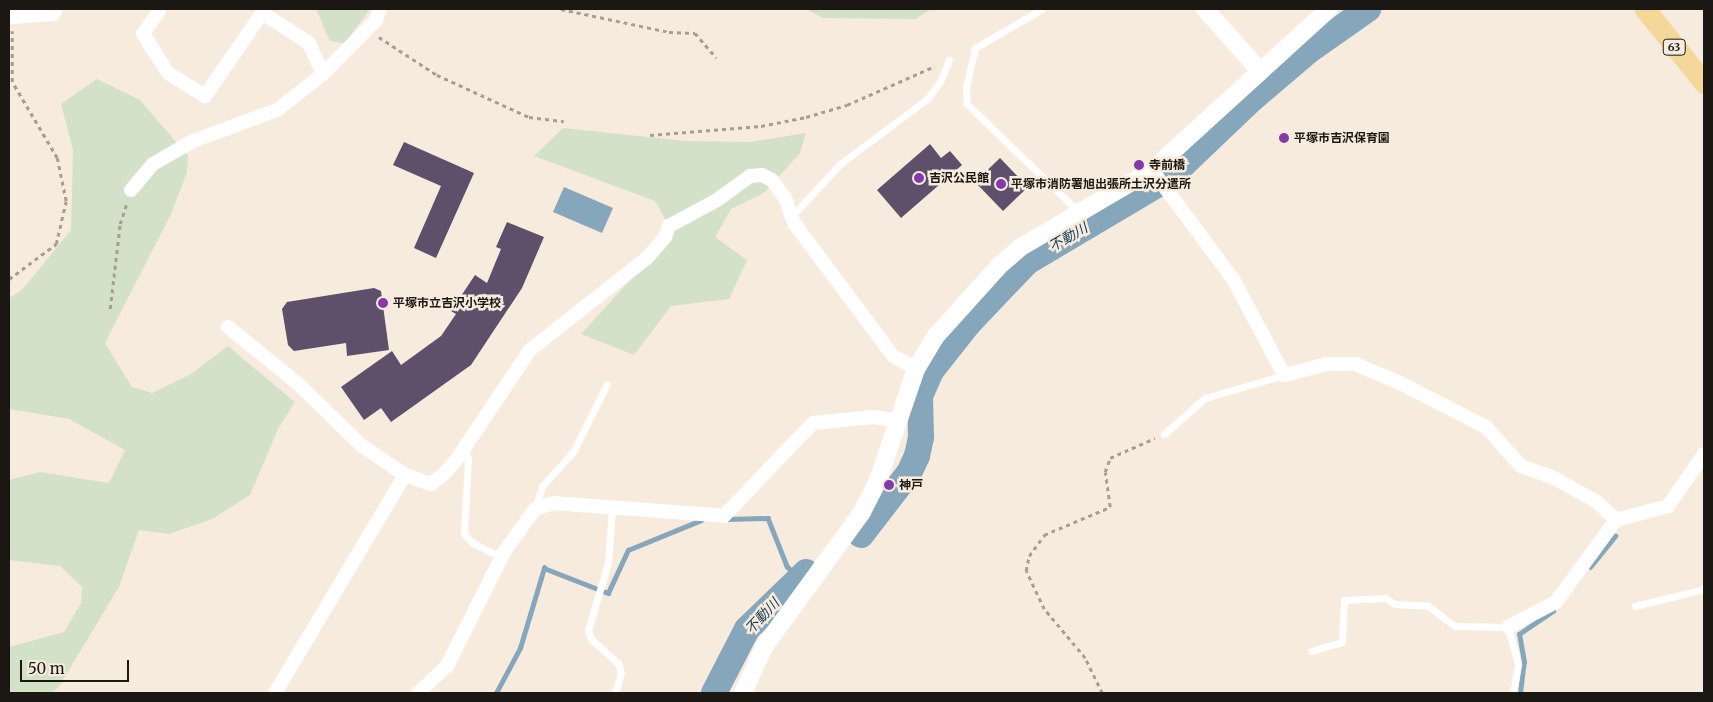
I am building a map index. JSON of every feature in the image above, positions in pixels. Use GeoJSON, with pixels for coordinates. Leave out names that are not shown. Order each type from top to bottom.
{"type":"FeatureCollection","features":[{"type":"Feature","properties":{"kind":"main road","name":"63"},"geometry":{"type":"LineString","coordinates":[[1645,9],[1704,83]]}},
{"type":"Feature","properties":{"kind":"street"},"geometry":{"type":"LineString","coordinates":[[12,13],[53,14],[56,9]]}},
{"type":"Feature","properties":{"kind":"street"},"geometry":{"type":"LineString","coordinates":[[160,9],[143,34],[168,73],[204,96],[264,11],[309,43],[323,74]]}},
{"type":"Feature","properties":{"kind":"street"},"geometry":{"type":"LineString","coordinates":[[131,190],[153,164],[194,141],[277,110],[323,74],[368,28],[380,9]]}},
{"type":"Feature","properties":{"kind":"street"},"geometry":{"type":"LineString","coordinates":[[1205,9],[1260,71]]}},
{"type":"Feature","properties":{"kind":"street"},"geometry":{"type":"LineString","coordinates":[[743,693],[764,647],[862,512],[877,483],[916,369],[936,336],[999,266],[1022,247],[1152,170],[1329,9]]}},
{"type":"Feature","properties":{"kind":"street"},"geometry":{"type":"LineString","coordinates":[[1152,170],[1233,279],[1284,375],[1327,364],[1355,364],[1400,383],[1486,427],[1522,466],[1556,479],[1589,498],[1616,520]]}},
{"type":"Feature","properties":{"kind":"street"},"geometry":{"type":"LineString","coordinates":[[228,327],[296,382],[362,445],[404,475],[431,484],[444,474],[464,449],[530,350],[647,258],[665,237],[668,226],[717,200],[750,176],[756,176],[772,180],[785,198],[791,217],[893,356],[916,369]]}},
{"type":"Feature","properties":{"kind":"street"},"geometry":{"type":"LineString","coordinates":[[418,693],[447,666],[501,557],[535,509],[553,503],[612,509],[724,516],[813,423],[874,417],[898,422]]}},
{"type":"Feature","properties":{"kind":"street"},"geometry":{"type":"LineString","coordinates":[[1508,627],[1556,602],[1616,520],[1668,506],[1704,454]]}},
{"type":"Feature","properties":{"kind":"street"},"geometry":{"type":"LineString","coordinates":[[275,693],[404,475]]}},
{"type":"Feature","properties":{"kind":"lane"},"geometry":{"type":"LineString","coordinates":[[1042,9],[975,48],[966,87],[967,104],[1079,213]]}},
{"type":"Feature","properties":{"kind":"lane"},"geometry":{"type":"LineString","coordinates":[[791,217],[840,164],[927,99],[940,82],[949,60]]}},
{"type":"Feature","properties":{"kind":"lane"},"geometry":{"type":"LineString","coordinates":[[1164,434],[1205,398],[1284,375]]}},
{"type":"Feature","properties":{"kind":"lane"},"geometry":{"type":"LineString","coordinates":[[535,509],[542,486],[573,452],[607,384]]}},
{"type":"Feature","properties":{"kind":"lane"},"geometry":{"type":"LineString","coordinates":[[464,449],[468,458],[464,534],[473,544],[501,557]]}},
{"type":"Feature","properties":{"kind":"lane"},"geometry":{"type":"LineString","coordinates":[[612,509],[608,563],[588,630],[591,639],[618,663],[621,673],[615,693]]}},
{"type":"Feature","properties":{"kind":"lane"},"geometry":{"type":"LineString","coordinates":[[1635,606],[1704,589]]}},
{"type":"Feature","properties":{"kind":"lane"},"geometry":{"type":"LineString","coordinates":[[1311,650],[1342,642],[1344,600],[1385,598],[1394,604],[1428,606],[1455,626],[1508,627],[1518,665],[1513,693]]}},
{"type":"Feature","properties":{"kind":"path"},"geometry":{"type":"LineString","coordinates":[[561,9],[669,32],[695,33],[717,58]]}},
{"type":"Feature","properties":{"kind":"path"},"geometry":{"type":"LineString","coordinates":[[9,279],[56,244],[66,200],[57,158],[12,82],[12,13]]}},
{"type":"Feature","properties":{"kind":"path"},"geometry":{"type":"LineString","coordinates":[[368,28],[437,75],[529,117],[564,121]]}},
{"type":"Feature","properties":{"kind":"path"},"geometry":{"type":"LineString","coordinates":[[650,135],[761,126],[806,116],[847,105],[949,60]]}},
{"type":"Feature","properties":{"kind":"path"},"geometry":{"type":"LineString","coordinates":[[110,309],[120,224],[131,190]]}},
{"type":"Feature","properties":{"kind":"path"},"geometry":{"type":"LineString","coordinates":[[1102,693],[1085,658],[1044,610],[1026,572],[1029,556],[1044,535],[1110,506],[1105,472],[1110,458],[1164,434]]}},
{"type":"Feature","properties":{"kind":"green space"},"geometry":{"type":"Polygon","coordinates":[[[316,9],[370,9],[345,43],[330,41],[316,9]]]}},
{"type":"Feature","properties":{"kind":"green space"},"geometry":{"type":"Polygon","coordinates":[[[806,9],[931,9],[916,19],[823,18],[806,9]]]}},
{"type":"Feature","properties":{"kind":"green space"},"geometry":{"type":"Polygon","coordinates":[[[97,79],[140,100],[188,156],[187,172],[171,214],[105,343],[132,387],[152,393],[191,374],[228,346],[295,402],[278,429],[250,495],[212,519],[169,534],[139,530],[119,587],[58,688],[51,693],[9,693],[9,647],[64,632],[81,603],[82,587],[60,566],[9,560],[9,480],[40,472],[109,483],[125,450],[69,419],[9,409],[9,298],[22,290],[71,230],[73,150],[61,104],[97,79]]]}},
{"type":"Feature","properties":{"kind":"green space"},"geometry":{"type":"Polygon","coordinates":[[[563,128],[685,141],[750,142],[806,133],[800,153],[764,193],[731,209],[715,237],[747,260],[729,299],[671,306],[634,355],[581,334],[673,233],[655,201],[534,156],[563,128]]]}},
{"type":"Feature","properties":{"kind":"water"},"geometry":{"type":"Polygon","coordinates":[[[564,187],[613,208],[602,233],[553,212],[564,187]]]}},
{"type":"Feature","properties":{"kind":"building"},"geometry":{"type":"Polygon","coordinates":[[[404,142],[474,173],[436,258],[414,248],[441,186],[393,165],[404,142]]]}},
{"type":"Feature","properties":{"kind":"building","name":"吉沢公民館"},"geometry":{"type":"Polygon","coordinates":[[[930,144],[941,158],[950,151],[962,165],[901,218],[877,190],[930,144]]]}},
{"type":"Feature","properties":{"kind":"building","name":"平塚市消防署旭出張所土沢分遣所"},"geometry":{"type":"Polygon","coordinates":[[[1000,158],[1028,187],[1003,211],[975,182],[1000,158]]]}},
{"type":"Feature","properties":{"kind":"building"},"geometry":{"type":"Polygon","coordinates":[[[507,222],[544,237],[522,288],[471,365],[391,422],[381,408],[364,420],[341,387],[392,351],[401,365],[441,336],[456,314],[451,311],[475,275],[487,283],[501,249],[496,247],[507,222]]]}},
{"type":"Feature","properties":{"kind":"building"},"geometry":{"type":"Polygon","coordinates":[[[374,288],[381,291],[389,350],[347,356],[346,343],[294,351],[288,345],[282,309],[287,302],[374,288]]]}},
{"type":"Feature","properties":{"kind":"waterway","name":"不動川"},"geometry":{"type":"LineString","coordinates":[[861,535],[909,473],[917,456],[921,437],[920,396],[931,371],[968,324],[1027,262],[1170,177],[1252,99],[1311,49],[1368,9]]}},
{"type":"Feature","properties":{"kind":"waterway"},"geometry":{"type":"LineString","coordinates":[[726,519],[768,518],[787,566],[798,578]]}},
{"type":"Feature","properties":{"kind":"waterway"},"geometry":{"type":"LineString","coordinates":[[496,693],[520,648],[544,568],[608,593],[628,550],[701,520]]}},
{"type":"Feature","properties":{"kind":"waterway"},"geometry":{"type":"LineString","coordinates":[[1590,567],[1615,536]]}},
{"type":"Feature","properties":{"kind":"waterway","name":"不動川"},"geometry":{"type":"LineString","coordinates":[[714,693],[747,629],[806,572]]}},
{"type":"Feature","properties":{"kind":"waterway"},"geometry":{"type":"LineString","coordinates":[[1520,693],[1524,662],[1519,634],[1553,611]]}},
{"type":"Feature","properties":{"kind":"place","name":"平塚市吉沢保育園"},"geometry":{"type":"Point","coordinates":[1284,138]}},
{"type":"Feature","properties":{"kind":"place","name":"寺前橋"},"geometry":{"type":"Point","coordinates":[1139,165]}},
{"type":"Feature","properties":{"kind":"place","name":"吉沢公民館"},"geometry":{"type":"Point","coordinates":[919,178]}},
{"type":"Feature","properties":{"kind":"place","name":"平塚市消防署旭出張所土沢分遣所"},"geometry":{"type":"Point","coordinates":[1001,184]}},
{"type":"Feature","properties":{"kind":"place","name":"平塚市立吉沢小学校"},"geometry":{"type":"Point","coordinates":[383,303]}},
{"type":"Feature","properties":{"kind":"place","name":"神戸"},"geometry":{"type":"Point","coordinates":[889,485]}}]}
